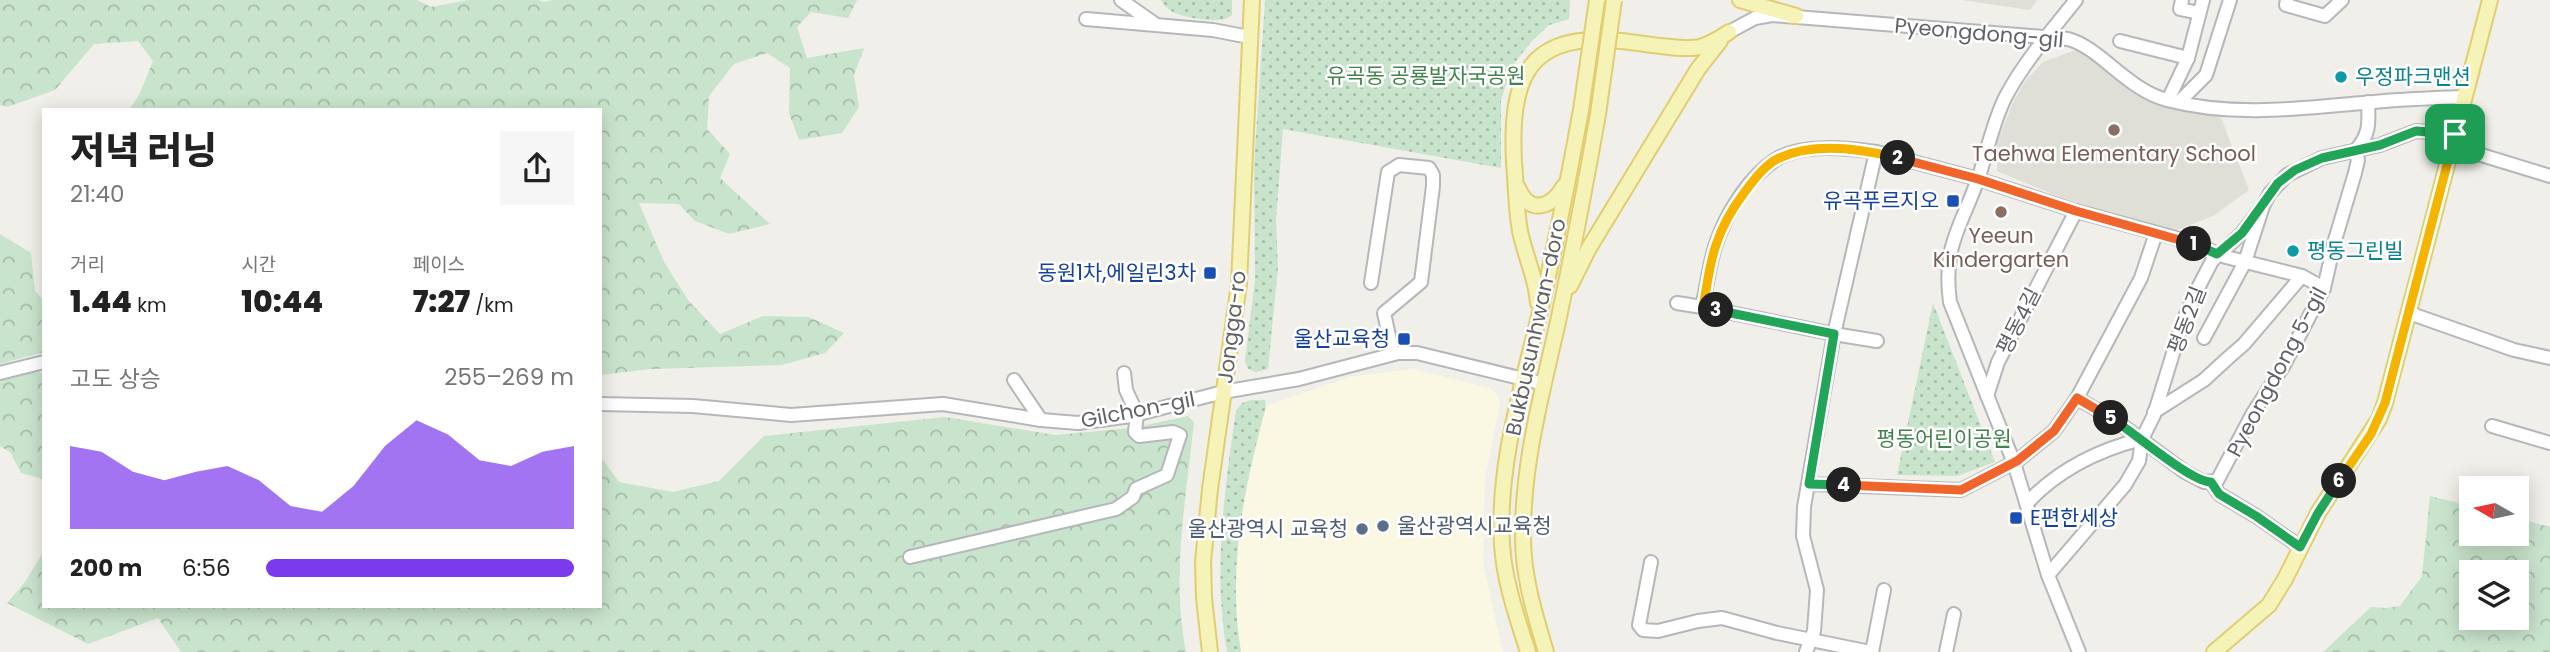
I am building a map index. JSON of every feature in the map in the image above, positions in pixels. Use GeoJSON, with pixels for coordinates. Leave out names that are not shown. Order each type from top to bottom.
{"type":"FeatureCollection","features":[{"type":"Feature","properties":{"kind":"main road","name":"Jongga-ro"},"geometry":{"type":"LineString","coordinates":[[1210,652],[1203,562],[1239,284],[1252,0]]}},
{"type":"Feature","properties":{"kind":"main road","name":"Bukbusunhwan-doro"},"geometry":{"type":"LineString","coordinates":[[1528,652],[1507,580],[1502,544],[1502,505],[1507,459],[1569,177],[1597,0]]}},
{"type":"Feature","properties":{"kind":"main road","name":"Bukbusunhwan-doro"},"geometry":{"type":"LineString","coordinates":[[1546,652],[1533,610],[1522,541],[1523,507],[1528,463],[1598,114],[1614,0]]}},
{"type":"Feature","properties":{"kind":"main road"},"geometry":{"type":"LineString","coordinates":[[1740,0],[1796,16]]}},
{"type":"Feature","properties":{"kind":"main road"},"geometry":{"type":"LineString","coordinates":[[2214,652],[2269,605],[2318,513],[2379,419],[2490,0]]}},
{"type":"Feature","properties":{"kind":"main road"},"geometry":{"type":"LineString","coordinates":[[1537,322],[1536,286],[1521,233],[1515,180],[1513,122],[1516,98],[1525,75],[1534,63],[1551,49],[1574,41],[1604,39],[1697,48],[1716,41],[1729,32]]}},
{"type":"Feature","properties":{"kind":"main road"},"geometry":{"type":"LineString","coordinates":[[1560,310],[1589,248],[1698,69],[1716,44],[1729,32]]}},
{"type":"Feature","properties":{"kind":"main road"},"geometry":{"type":"LineString","coordinates":[[1515,180],[1522,197],[1539,206],[1558,196],[1569,177]]}},
{"type":"Feature","properties":{"kind":"street"},"geometry":{"type":"LineString","coordinates":[[1121,0],[1156,25]]}},
{"type":"Feature","properties":{"kind":"street"},"geometry":{"type":"LineString","coordinates":[[2076,0],[2006,97],[1978,179],[1954,237],[1947,279],[1950,302],[2014,463],[2048,575],[2079,652]]}},
{"type":"Feature","properties":{"kind":"street"},"geometry":{"type":"LineString","coordinates":[[2173,101],[2188,58],[2201,7],[2180,9],[2182,0]]}},
{"type":"Feature","properties":{"kind":"street"},"geometry":{"type":"LineString","coordinates":[[2173,101],[2206,75],[2230,0]]}},
{"type":"Feature","properties":{"kind":"street"},"geometry":{"type":"LineString","coordinates":[[2287,0],[2286,5],[2325,16],[2342,0]]}},
{"type":"Feature","properties":{"kind":"street","name":"Pyeongdong-gil"},"geometry":{"type":"LineString","coordinates":[[1729,32],[1755,18],[1773,15],[1933,30],[2048,37],[2081,43],[2122,77],[2145,91],[2173,101],[2218,110],[2291,110],[2368,102],[2465,97]]}},
{"type":"Feature","properties":{"kind":"street"},"geometry":{"type":"LineString","coordinates":[[1086,19],[1249,37]]}},
{"type":"Feature","properties":{"kind":"street"},"geometry":{"type":"LineString","coordinates":[[2120,41],[2188,58]]}},
{"type":"Feature","properties":{"kind":"street","name":"Pyeongdong 5-gil"},"geometry":{"type":"LineString","coordinates":[[2211,482],[2217,481],[2222,475],[2253,413],[2284,366],[2324,288],[2355,173],[2358,160],[2356,151],[2364,142],[2369,126],[2368,102]]}},
{"type":"Feature","properties":{"kind":"street"},"geometry":{"type":"LineString","coordinates":[[2369,126],[2380,135],[2399,139]]}},
{"type":"Feature","properties":{"kind":"street","name":"평동2길"},"geometry":{"type":"LineString","coordinates":[[2048,575],[2125,485],[2139,461],[2142,439],[2154,412],[2183,321],[2211,261],[2242,233],[2278,183],[2295,170],[2322,158],[2399,139],[2416,131],[2454,140],[2550,176]]}},
{"type":"Feature","properties":{"kind":"street"},"geometry":{"type":"LineString","coordinates":[[1703,307],[1716,245],[1727,219],[1755,178],[1776,159],[1803,150],[1876,152],[1978,179],[2076,211],[2186,241],[2217,254],[2302,276],[2324,288]]}},
{"type":"Feature","properties":{"kind":"street"},"geometry":{"type":"LineString","coordinates":[[1806,652],[1811,639],[1817,590],[1803,526],[1804,507],[1834,334],[1876,152]]}},
{"type":"Feature","properties":{"kind":"street"},"geometry":{"type":"LineString","coordinates":[[1371,283],[1388,172],[1399,165],[1429,168],[1433,175],[1433,186],[1421,282],[1394,299],[1384,313],[1393,354]]}},
{"type":"Feature","properties":{"kind":"street","name":"평동2길"},"geometry":{"type":"LineString","coordinates":[[2204,338],[2245,262],[2263,206]]}},
{"type":"Feature","properties":{"kind":"street","name":"평동4길"},"geometry":{"type":"LineString","coordinates":[[1987,396],[1998,362],[2076,211]]}},
{"type":"Feature","properties":{"kind":"street"},"geometry":{"type":"LineString","coordinates":[[1809,484],[1961,490],[2014,463],[2054,431],[2077,398],[2141,278],[2156,233]]}},
{"type":"Feature","properties":{"kind":"street","name":"평동2길"},"geometry":{"type":"LineString","coordinates":[[2154,412],[2204,380],[2244,344],[2302,276]]}},
{"type":"Feature","properties":{"kind":"street"},"geometry":{"type":"LineString","coordinates":[[1677,303],[1877,341]]}},
{"type":"Feature","properties":{"kind":"street"},"geometry":{"type":"LineString","coordinates":[[2409,313],[2514,350],[2550,358]]}},
{"type":"Feature","properties":{"kind":"street","name":"Gilchon-gil"},"geometry":{"type":"LineString","coordinates":[[602,404],[693,406],[791,415],[943,404],[1041,420],[1078,423],[1137,414],[1223,392],[1298,379],[1393,354],[1417,353],[1544,384]]}},
{"type":"Feature","properties":{"kind":"street"},"geometry":{"type":"LineString","coordinates":[[0,373],[42,362]]}},
{"type":"Feature","properties":{"kind":"street"},"geometry":{"type":"LineString","coordinates":[[910,557],[1116,509],[1133,497],[1136,489],[1167,475],[1180,435],[1173,432],[1139,436],[1135,432],[1137,414],[1126,390],[1124,373]]}},
{"type":"Feature","properties":{"kind":"street"},"geometry":{"type":"LineString","coordinates":[[1014,380],[1041,420]]}},
{"type":"Feature","properties":{"kind":"street"},"geometry":{"type":"LineString","coordinates":[[2077,398],[2142,439],[2185,472],[2204,482],[2211,482],[2219,494],[2300,547]]}},
{"type":"Feature","properties":{"kind":"street"},"geometry":{"type":"LineString","coordinates":[[2492,426],[2550,443]]}},
{"type":"Feature","properties":{"kind":"street"},"geometry":{"type":"LineString","coordinates":[[2027,503],[2044,486],[2081,462],[2111,447],[2142,439]]}},
{"type":"Feature","properties":{"kind":"street"},"geometry":{"type":"LineString","coordinates":[[1651,562],[1639,625],[1643,630],[1658,631],[1722,618],[1777,633],[1871,652],[1884,590]]}},
{"type":"Feature","properties":{"kind":"street"},"geometry":{"type":"LineString","coordinates":[[1946,652],[1954,614]]}},
{"type":"Feature","properties":{"kind":"shaded area"},"geometry":{"type":"Polygon","coordinates":[[[1961,0],[2037,0],[2030,10],[1961,0]]]}},
{"type":"Feature","properties":{"kind":"shaded area","name":"Taehwa Elementary School"},"geometry":{"type":"Polygon","coordinates":[[[2073,51],[2092,53],[2145,91],[2218,110],[2249,190],[2213,216],[2167,232],[2057,196],[1997,171],[1997,143],[2014,100],[2026,80],[2043,62],[2073,51]]]}},
{"type":"Feature","properties":{"kind":"shaded area","name":"울산광역시 교육청"},"geometry":{"type":"Polygon","coordinates":[[[1412,369],[1490,388],[1500,403],[1485,479],[1483,564],[1503,652],[1241,652],[1235,617],[1236,562],[1244,496],[1266,406],[1350,377],[1412,369]]]}},
{"type":"Feature","properties":{"kind":"green space"},"geometry":{"type":"Polygon","coordinates":[[[0,0],[417,0],[431,7],[469,0],[857,0],[848,18],[811,12],[797,27],[807,58],[864,48],[854,75],[859,107],[842,133],[799,140],[789,113],[790,68],[767,53],[734,64],[709,96],[707,129],[730,154],[720,178],[770,224],[729,234],[695,221],[679,204],[639,203],[664,262],[688,300],[720,334],[763,316],[809,317],[844,333],[825,353],[782,365],[651,369],[602,375],[602,108],[130,108],[139,95],[153,61],[138,41],[94,44],[55,90],[7,107],[0,105],[0,0]]]}},
{"type":"Feature","properties":{"kind":"green space"},"geometry":{"type":"Polygon","coordinates":[[[1161,0],[1232,0],[1232,15],[1221,20],[1194,18],[1173,12],[1161,0]]]}},
{"type":"Feature","properties":{"kind":"green space","name":"유곡동 공룡발자국공원"},"geometry":{"type":"Polygon","coordinates":[[[1265,0],[1570,0],[1569,19],[1549,25],[1512,66],[1501,100],[1501,168],[1283,129],[1276,220],[1278,268],[1268,369],[1256,372],[1248,369],[1245,361],[1255,280],[1254,165],[1265,0]]]}},
{"type":"Feature","properties":{"kind":"green space"},"geometry":{"type":"Polygon","coordinates":[[[0,234],[31,253],[35,291],[42,299],[42,353],[0,364],[0,234]]]}},
{"type":"Feature","properties":{"kind":"green space","name":"평동어린이공원"},"geometry":{"type":"Polygon","coordinates":[[[1933,303],[1995,462],[1957,476],[1897,475],[1933,303]]]}},
{"type":"Feature","properties":{"kind":"green space"},"geometry":{"type":"Polygon","coordinates":[[[42,372],[42,478],[21,473],[10,452],[0,446],[0,382],[14,373],[42,372]]]}},
{"type":"Feature","properties":{"kind":"green space"},"geometry":{"type":"Polygon","coordinates":[[[1265,400],[1266,406],[1240,528],[1236,590],[1241,652],[1227,652],[1221,592],[1224,501],[1236,411],[1242,403],[1265,400]]]}},
{"type":"Feature","properties":{"kind":"green space"},"geometry":{"type":"Polygon","coordinates":[[[1188,416],[1194,422],[1181,537],[1180,595],[1186,652],[181,652],[158,618],[88,644],[7,603],[25,582],[42,554],[42,608],[602,608],[602,459],[619,482],[673,492],[719,481],[764,436],[945,417],[1055,435],[1132,428],[1188,416]]]}},
{"type":"Feature","properties":{"kind":"green space"},"geometry":{"type":"Polygon","coordinates":[[[2430,496],[2459,503],[2459,546],[2529,546],[2529,521],[2550,527],[2550,652],[2323,652],[2371,607],[2400,606],[2422,576],[2430,496]]]}},
{"type":"Feature","properties":{"kind":"place","name":"우정파크맨션"},"geometry":{"type":"Point","coordinates":[2341,77]}},
{"type":"Feature","properties":{"kind":"place","name":"Taehwa Elementary School"},"geometry":{"type":"Point","coordinates":[2114,130]}},
{"type":"Feature","properties":{"kind":"place","name":"유곡푸르지오"},"geometry":{"type":"Point","coordinates":[1953,201]}},
{"type":"Feature","properties":{"kind":"place","name":"Yeeun Kindergarten"},"geometry":{"type":"Point","coordinates":[2001,212]}},
{"type":"Feature","properties":{"kind":"place","name":"평동그린빌"},"geometry":{"type":"Point","coordinates":[2293,251]}},
{"type":"Feature","properties":{"kind":"place","name":"동원1차,에일린3차"},"geometry":{"type":"Point","coordinates":[1210,273]}},
{"type":"Feature","properties":{"kind":"place","name":"울산교육청"},"geometry":{"type":"Point","coordinates":[1404,339]}},
{"type":"Feature","properties":{"kind":"place","name":"E편한세상"},"geometry":{"type":"Point","coordinates":[2016,518]}},
{"type":"Feature","properties":{"kind":"place","name":"울산광역시교육청"},"geometry":{"type":"Point","coordinates":[1383,526]}},
{"type":"Feature","properties":{"kind":"place","name":"울산광역시 교육청"},"geometry":{"type":"Point","coordinates":[1362,529]}},
{"type":"Feature","properties":{"kind":"route"},"geometry":{"type":"LineString","coordinates":[[2416,131],[2455,134],[2379,419],[2318,513],[2300,547],[2219,494],[2211,482],[2204,482],[2185,472],[2119,423],[2077,398],[2054,431],[2017,461],[1961,490],[1809,484],[1834,334],[1703,307],[1716,245],[1740,198],[1755,178],[1776,159],[1803,150],[1876,152],[1978,179],[2076,211],[2186,241],[2217,254],[2242,233],[2278,183],[2308,163],[2380,145],[2416,131]]}}]}
